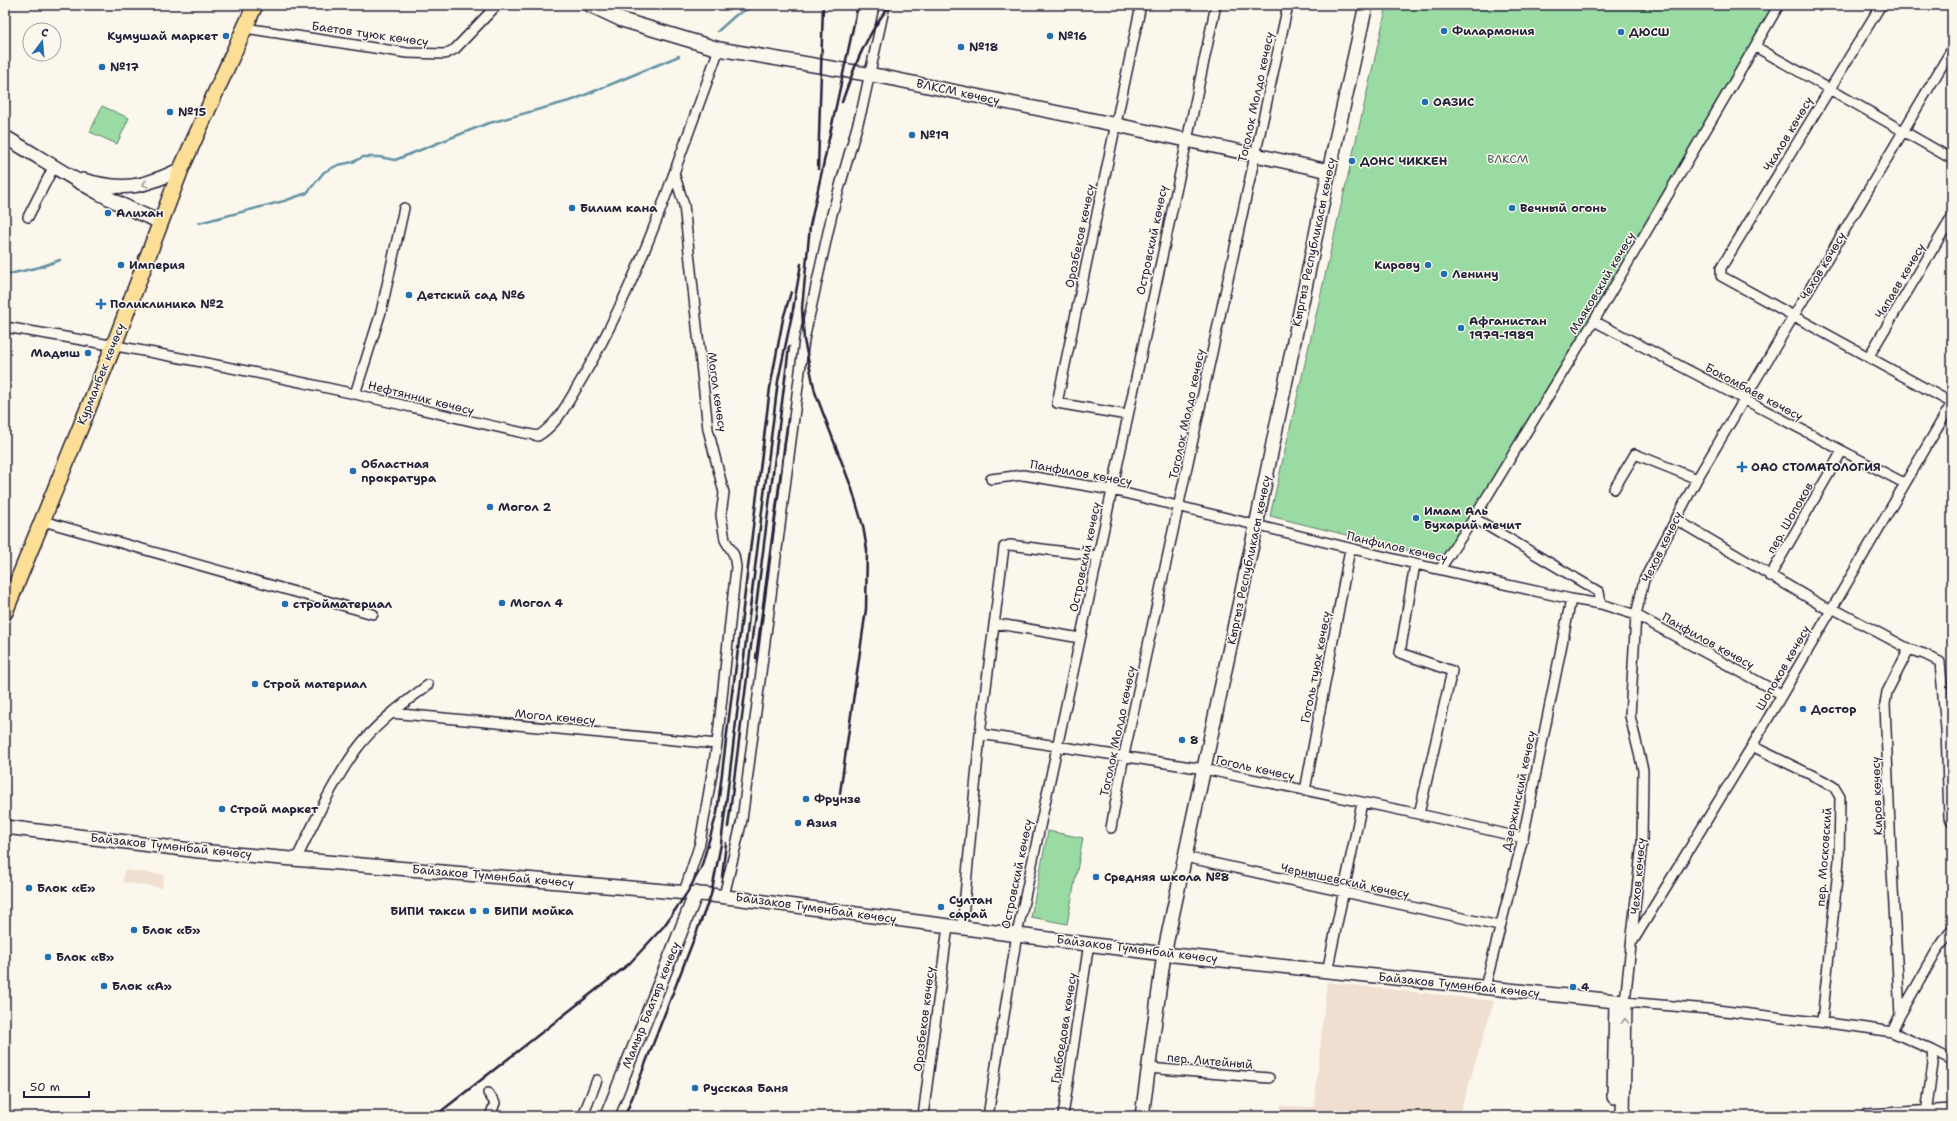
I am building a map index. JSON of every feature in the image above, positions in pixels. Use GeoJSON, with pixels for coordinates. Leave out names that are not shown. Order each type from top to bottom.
{"type":"FeatureCollection","features":[{"type":"Feature","properties":{"kind":"main road","name":"Курманбек көчөсү"},"geometry":{"type":"LineString","coordinates":[[5,612],[114,345],[182,169],[255,5]]}},
{"type":"Feature","properties":{"kind":"main road","name":"ВЛКСМ көчөсү"},"geometry":{"type":"LineString","coordinates":[[590,5],[622,20],[719,49],[870,74],[1329,171]]}},
{"type":"Feature","properties":{"kind":"main road","name":"Кыргыз Республикасы көчөсү"},"geometry":{"type":"LineString","coordinates":[[1142,1116],[1164,954],[1256,526],[1329,171],[1366,5]]}},
{"type":"Feature","properties":{"kind":"main road"},"geometry":{"type":"LineString","coordinates":[[5,137],[91,190],[138,213],[161,222]]}},
{"type":"Feature","properties":{"kind":"main road"},"geometry":{"type":"LineString","coordinates":[[70,176],[111,187],[126,187],[144,185],[182,169]]}},
{"type":"Feature","properties":{"kind":"main road","name":"Байзаков Түмөнбай көчөсү"},"geometry":{"type":"LineString","coordinates":[[5,827],[184,849],[296,860],[724,896],[1164,954],[1621,1002]]}},
{"type":"Feature","properties":{"kind":"main road","name":"Мамыр Баатыр көчөсү"},"geometry":{"type":"LineString","coordinates":[[607,1116],[690,893]]}},
{"type":"Feature","properties":{"kind":"main road"},"geometry":{"type":"LineString","coordinates":[[1614,1116],[1621,1002]]}},
{"type":"Feature","properties":{"kind":"main road","name":"Чехов көчөсү"},"geometry":{"type":"LineString","coordinates":[[1621,1002],[1623,1116]]}},
{"type":"Feature","properties":{"kind":"main road"},"geometry":{"type":"LineString","coordinates":[[1868,1116],[1952,1111]]}},
{"type":"Feature","properties":{"kind":"street","name":"Баетов туюк көчөсү"},"geometry":{"type":"LineString","coordinates":[[244,28],[407,53],[445,54],[455,49],[497,5]]}},
{"type":"Feature","properties":{"kind":"street"},"geometry":{"type":"LineString","coordinates":[[724,896],[742,820],[804,340],[832,214],[862,109],[885,5]]}},
{"type":"Feature","properties":{"kind":"street","name":"Орозбеков көчөсү"},"geometry":{"type":"LineString","coordinates":[[1127,415],[1057,403],[1142,5]]}},
{"type":"Feature","properties":{"kind":"street","name":"Островский көчөсү"},"geometry":{"type":"LineString","coordinates":[[988,1116],[1017,934],[1216,5]]}},
{"type":"Feature","properties":{"kind":"street","name":"Тоголок Молдо көчөсү"},"geometry":{"type":"LineString","coordinates":[[1111,828],[1124,755],[1288,5]]}},
{"type":"Feature","properties":{"kind":"street","name":"Маяковский көчөсү"},"geometry":{"type":"LineString","coordinates":[[1440,569],[1474,518],[1594,321],[1756,47],[1779,5]]}},
{"type":"Feature","properties":{"kind":"street","name":"Чкалов көчөсү"},"geometry":{"type":"LineString","coordinates":[[1794,315],[1721,276],[1721,268],[1881,5]]}},
{"type":"Feature","properties":{"kind":"street"},"geometry":{"type":"LineString","coordinates":[[1756,47],[1952,160]]}},
{"type":"Feature","properties":{"kind":"street"},"geometry":{"type":"LineString","coordinates":[[674,173],[719,49]]}},
{"type":"Feature","properties":{"kind":"street","name":"Чехов көчөсү"},"geometry":{"type":"LineString","coordinates":[[1621,1002],[1632,944],[1642,842],[1643,770],[1630,716],[1636,615],[1644,580],[1697,479],[1904,133],[1952,49]]}},
{"type":"Feature","properties":{"kind":"street"},"geometry":{"type":"LineString","coordinates":[[28,217],[54,166]]}},
{"type":"Feature","properties":{"kind":"street","name":"Нефтянник көчөсү"},"geometry":{"type":"LineString","coordinates":[[5,327],[114,345],[355,394],[479,424],[538,436],[548,430],[564,409],[584,378],[630,282],[674,173]]}},
{"type":"Feature","properties":{"kind":"street","name":"Могол көчөсү"},"geometry":{"type":"LineString","coordinates":[[674,173],[684,205],[708,429],[724,493],[721,515],[726,540],[734,555],[736,567],[717,744],[690,893]]}},
{"type":"Feature","properties":{"kind":"street"},"geometry":{"type":"LineString","coordinates":[[355,394],[381,312],[404,208]]}},
{"type":"Feature","properties":{"kind":"street","name":"Чапаев көчөсү"},"geometry":{"type":"LineString","coordinates":[[1869,356],[1952,217]]}},
{"type":"Feature","properties":{"kind":"street"},"geometry":{"type":"LineString","coordinates":[[1794,315],[1952,403]]}},
{"type":"Feature","properties":{"kind":"street","name":"Бокомбаев көчөсү"},"geometry":{"type":"LineString","coordinates":[[1594,321],[1904,484]]}},
{"type":"Feature","properties":{"kind":"street","name":"Шопоков көчөсү"},"geometry":{"type":"LineString","coordinates":[[1632,944],[1752,746],[1952,403]]}},
{"type":"Feature","properties":{"kind":"street","name":"пер. Шопоков"},"geometry":{"type":"LineString","coordinates":[[1770,576],[1842,451]]}},
{"type":"Feature","properties":{"kind":"street"},"geometry":{"type":"LineString","coordinates":[[1614,489],[1635,454],[1697,479]]}},
{"type":"Feature","properties":{"kind":"street","name":"Панфилов көчөсү"},"geometry":{"type":"LineString","coordinates":[[991,480],[1023,475],[1112,490],[1179,505],[1350,549],[1571,600],[1601,604],[1636,615],[1781,694]]}},
{"type":"Feature","properties":{"kind":"street"},"geometry":{"type":"LineString","coordinates":[[1474,518],[1599,592],[1601,604]]}},
{"type":"Feature","properties":{"kind":"street"},"geometry":{"type":"LineString","coordinates":[[1675,519],[1770,576],[1831,609],[1909,649],[1940,662],[1946,729],[1949,817],[1952,822]]}},
{"type":"Feature","properties":{"kind":"street"},"geometry":{"type":"LineString","coordinates":[[43,521],[373,614]]}},
{"type":"Feature","properties":{"kind":"street"},"geometry":{"type":"LineString","coordinates":[[962,928],[980,734],[1004,547],[1010,545],[1098,556]]}},
{"type":"Feature","properties":{"kind":"street","name":"Гоголь туюк көчөсү"},"geometry":{"type":"LineString","coordinates":[[1305,790],[1350,549]]}},
{"type":"Feature","properties":{"kind":"street"},"geometry":{"type":"LineString","coordinates":[[1415,564],[1400,653],[1452,671],[1419,814]]}},
{"type":"Feature","properties":{"kind":"street","name":"Дзержинский көчөсү"},"geometry":{"type":"LineString","coordinates":[[1485,987],[1499,926],[1523,838],[1571,600]]}},
{"type":"Feature","properties":{"kind":"street"},"geometry":{"type":"LineString","coordinates":[[994,623],[1080,638]]}},
{"type":"Feature","properties":{"kind":"street","name":"Киров көчөсү"},"geometry":{"type":"LineString","coordinates":[[1892,1032],[1900,1015],[1890,852],[1885,704],[1887,692],[1909,649]]}},
{"type":"Feature","properties":{"kind":"street"},"geometry":{"type":"LineString","coordinates":[[296,860],[320,809],[357,749],[391,713],[428,685]]}},
{"type":"Feature","properties":{"kind":"street","name":"Могол көчөсү"},"geometry":{"type":"LineString","coordinates":[[391,713],[717,744]]}},
{"type":"Feature","properties":{"kind":"street","name":"Гоголь көчөсү"},"geometry":{"type":"LineString","coordinates":[[980,734],[1124,755],[1204,769],[1419,814],[1523,838]]}},
{"type":"Feature","properties":{"kind":"street","name":"пер. Московский"},"geometry":{"type":"LineString","coordinates":[[1752,746],[1824,781],[1834,787],[1840,797],[1839,860],[1822,1021]]}},
{"type":"Feature","properties":{"kind":"street"},"geometry":{"type":"LineString","coordinates":[[1327,972],[1342,893],[1362,803]]}},
{"type":"Feature","properties":{"kind":"street","name":"Чернышевский көчөсү"},"geometry":{"type":"LineString","coordinates":[[1185,857],[1342,893],[1499,926]]}},
{"type":"Feature","properties":{"kind":"street","name":"Орозбеков көчөсү"},"geometry":{"type":"LineString","coordinates":[[923,1116],[948,926]]}},
{"type":"Feature","properties":{"kind":"street"},"geometry":{"type":"LineString","coordinates":[[1900,1015],[1936,952],[1952,929]]}},
{"type":"Feature","properties":{"kind":"street","name":"Грибоедова көчөсү"},"geometry":{"type":"LineString","coordinates":[[1063,1116],[1089,943]]}},
{"type":"Feature","properties":{"kind":"street"},"geometry":{"type":"LineString","coordinates":[[1621,1002],[1822,1021],[1892,1032],[1952,1060]]}},
{"type":"Feature","properties":{"kind":"street"},"geometry":{"type":"LineString","coordinates":[[1926,1113],[1932,1064],[1932,1050]]}},
{"type":"Feature","properties":{"kind":"street","name":"пер. Литейный"},"geometry":{"type":"LineString","coordinates":[[1148,1068],[1269,1078]]}},
{"type":"Feature","properties":{"kind":"street"},"geometry":{"type":"LineString","coordinates":[[583,1116],[597,1080]]}},
{"type":"Feature","properties":{"kind":"street"},"geometry":{"type":"LineString","coordinates":[[488,1093],[495,1103],[490,1116]]}},
{"type":"Feature","properties":{"kind":"shaded area"},"geometry":{"type":"Polygon","coordinates":[[[124,870],[164,875],[162,888],[123,882],[124,870]]]}},
{"type":"Feature","properties":{"kind":"shaded area"},"geometry":{"type":"Polygon","coordinates":[[[1327,982],[1494,1001],[1459,1116],[1280,1116],[1280,1106],[1314,1107],[1327,982]]]}},
{"type":"Feature","properties":{"kind":"green space","name":"ВЛКСМ"},"geometry":{"type":"Polygon","coordinates":[[[1387,5],[1776,5],[1738,75],[1443,559],[1270,516],[1387,5]]]}},
{"type":"Feature","properties":{"kind":"green space"},"geometry":{"type":"Polygon","coordinates":[[[102,106],[129,118],[117,144],[90,132],[102,106]]]}},
{"type":"Feature","properties":{"kind":"green space"},"geometry":{"type":"Polygon","coordinates":[[[1048,831],[1083,838],[1067,924],[1031,917],[1048,831]]]}},
{"type":"Feature","properties":{"kind":"waterway"},"geometry":{"type":"LineString","coordinates":[[718,31],[736,15],[756,5]]}},
{"type":"Feature","properties":{"kind":"waterway"},"geometry":{"type":"LineString","coordinates":[[199,223],[284,201],[307,193],[324,172],[338,165],[353,162],[363,157],[379,157],[395,160],[486,124],[573,100],[679,56]]}},
{"type":"Feature","properties":{"kind":"waterway"},"geometry":{"type":"LineString","coordinates":[[5,275],[40,267],[60,260]]}},
{"type":"Feature","properties":{"kind":"railway"},"geometry":{"type":"LineString","coordinates":[[818,169],[823,5]]}},
{"type":"Feature","properties":{"kind":"railway"},"geometry":{"type":"LineString","coordinates":[[840,793],[866,609],[867,550],[863,526],[852,489],[815,392],[804,340],[802,308],[810,226],[858,5]]}},
{"type":"Feature","properties":{"kind":"railway"},"geometry":{"type":"LineString","coordinates":[[842,102],[851,76],[867,40],[890,5]]}},
{"type":"Feature","properties":{"kind":"railway"},"geometry":{"type":"LineString","coordinates":[[793,309],[801,264]]}},
{"type":"Feature","properties":{"kind":"railway"},"geometry":{"type":"LineString","coordinates":[[733,690],[770,388],[783,319],[791,292]]}},
{"type":"Feature","properties":{"kind":"railway"},"geometry":{"type":"LineString","coordinates":[[625,1116],[711,895],[721,844],[778,381],[794,305]]}},
{"type":"Feature","properties":{"kind":"railway"},"geometry":{"type":"LineString","coordinates":[[728,827],[789,347]]}},
{"type":"Feature","properties":{"kind":"railway"},"geometry":{"type":"LineString","coordinates":[[756,658],[788,419]]}},
{"type":"Feature","properties":{"kind":"railway"},"geometry":{"type":"LineString","coordinates":[[435,1116],[629,964],[664,926],[687,893],[701,868],[717,813],[733,685]]}},
{"type":"Feature","properties":{"kind":"railway"},"geometry":{"type":"LineString","coordinates":[[722,877],[726,843]]}},
{"type":"Feature","properties":{"kind":"place","name":"Филармония"},"geometry":{"type":"Point","coordinates":[1444,31]}},
{"type":"Feature","properties":{"kind":"place","name":"ДЮСШ"},"geometry":{"type":"Point","coordinates":[1621,32]}},
{"type":"Feature","properties":{"kind":"place","name":"Кумушай маркет"},"geometry":{"type":"Point","coordinates":[226,36]}},
{"type":"Feature","properties":{"kind":"place","name":"№16"},"geometry":{"type":"Point","coordinates":[1050,36]}},
{"type":"Feature","properties":{"kind":"place","name":"№18"},"geometry":{"type":"Point","coordinates":[961,47]}},
{"type":"Feature","properties":{"kind":"place","name":"№17"},"geometry":{"type":"Point","coordinates":[102,67]}},
{"type":"Feature","properties":{"kind":"place","name":"ОАЗИС"},"geometry":{"type":"Point","coordinates":[1425,102]}},
{"type":"Feature","properties":{"kind":"place","name":"№15"},"geometry":{"type":"Point","coordinates":[170,112]}},
{"type":"Feature","properties":{"kind":"place","name":"№19"},"geometry":{"type":"Point","coordinates":[912,135]}},
{"type":"Feature","properties":{"kind":"place","name":"ДОНС ЧИККЕН"},"geometry":{"type":"Point","coordinates":[1352,161]}},
{"type":"Feature","properties":{"kind":"place","name":"Билим кана"},"geometry":{"type":"Point","coordinates":[572,208]}},
{"type":"Feature","properties":{"kind":"place","name":"Вечный огонь"},"geometry":{"type":"Point","coordinates":[1512,208]}},
{"type":"Feature","properties":{"kind":"place","name":"Алихан"},"geometry":{"type":"Point","coordinates":[108,213]}},
{"type":"Feature","properties":{"kind":"place","name":"Империя"},"geometry":{"type":"Point","coordinates":[121,265]}},
{"type":"Feature","properties":{"kind":"place","name":"Кирову"},"geometry":{"type":"Point","coordinates":[1428,265]}},
{"type":"Feature","properties":{"kind":"place","name":"Ленину"},"geometry":{"type":"Point","coordinates":[1444,274]}},
{"type":"Feature","properties":{"kind":"place","name":"Детский сад №6"},"geometry":{"type":"Point","coordinates":[409,295]}},
{"type":"Feature","properties":{"kind":"place","name":"Поликлиника №2"},"geometry":{"type":"Point","coordinates":[101,304]}},
{"type":"Feature","properties":{"kind":"place","name":"Афганистан 1979-1989"},"geometry":{"type":"Point","coordinates":[1461,328]}},
{"type":"Feature","properties":{"kind":"place","name":"Мадыш"},"geometry":{"type":"Point","coordinates":[88,353]}},
{"type":"Feature","properties":{"kind":"place","name":"ОАО СТОМАТОЛОГИЯ"},"geometry":{"type":"Point","coordinates":[1742,467]}},
{"type":"Feature","properties":{"kind":"place","name":"Областная прократура"},"geometry":{"type":"Point","coordinates":[353,471]}},
{"type":"Feature","properties":{"kind":"place","name":"Могол 2"},"geometry":{"type":"Point","coordinates":[490,507]}},
{"type":"Feature","properties":{"kind":"place","name":"Имам Аль Бухарий мечит"},"geometry":{"type":"Point","coordinates":[1416,518]}},
{"type":"Feature","properties":{"kind":"place","name":"Могол 4"},"geometry":{"type":"Point","coordinates":[502,603]}},
{"type":"Feature","properties":{"kind":"place","name":"стройматериал"},"geometry":{"type":"Point","coordinates":[285,604]}},
{"type":"Feature","properties":{"kind":"place","name":"Строй материал"},"geometry":{"type":"Point","coordinates":[255,684]}},
{"type":"Feature","properties":{"kind":"place","name":"Достор"},"geometry":{"type":"Point","coordinates":[1803,709]}},
{"type":"Feature","properties":{"kind":"place","name":"8"},"geometry":{"type":"Point","coordinates":[1182,740]}},
{"type":"Feature","properties":{"kind":"place","name":"Фрунзе"},"geometry":{"type":"Point","coordinates":[806,799]}},
{"type":"Feature","properties":{"kind":"place","name":"Строй маркет"},"geometry":{"type":"Point","coordinates":[222,809]}},
{"type":"Feature","properties":{"kind":"place","name":"Азия"},"geometry":{"type":"Point","coordinates":[798,823]}},
{"type":"Feature","properties":{"kind":"place","name":"Средняя школа №8"},"geometry":{"type":"Point","coordinates":[1096,877]}},
{"type":"Feature","properties":{"kind":"place","name":"Блок «Е»"},"geometry":{"type":"Point","coordinates":[29,888]}},
{"type":"Feature","properties":{"kind":"place","name":"Султан сарай"},"geometry":{"type":"Point","coordinates":[941,907]}},
{"type":"Feature","properties":{"kind":"place","name":"БИПИ такси"},"geometry":{"type":"Point","coordinates":[473,911]}},
{"type":"Feature","properties":{"kind":"place","name":"БИПИ мойка"},"geometry":{"type":"Point","coordinates":[486,911]}},
{"type":"Feature","properties":{"kind":"place","name":"Блок «Б»"},"geometry":{"type":"Point","coordinates":[134,930]}},
{"type":"Feature","properties":{"kind":"place","name":"Блок «В»"},"geometry":{"type":"Point","coordinates":[48,957]}},
{"type":"Feature","properties":{"kind":"place","name":"Блок «А»"},"geometry":{"type":"Point","coordinates":[104,986]}},
{"type":"Feature","properties":{"kind":"place","name":"4"},"geometry":{"type":"Point","coordinates":[1573,987]}},
{"type":"Feature","properties":{"kind":"place","name":"Русская Баня"},"geometry":{"type":"Point","coordinates":[695,1088]}}]}
